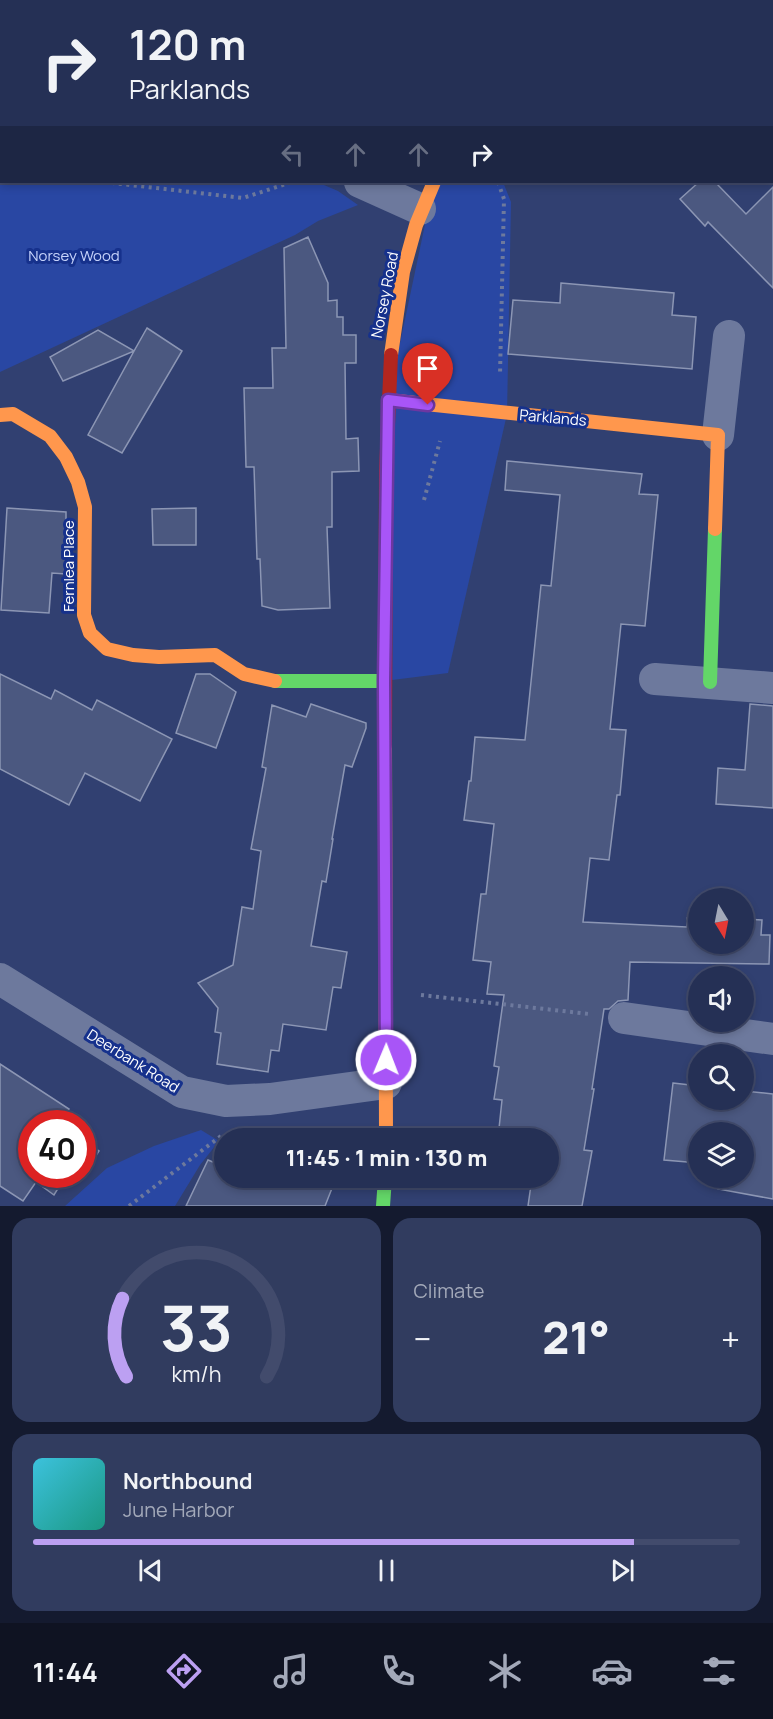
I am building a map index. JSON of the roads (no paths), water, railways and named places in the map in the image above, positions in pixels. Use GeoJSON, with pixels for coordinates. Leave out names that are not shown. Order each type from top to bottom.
{"type":"FeatureCollection","features":[{"type":"Feature","properties":{"kind":"street"},"geometry":{"type":"LineString","coordinates":[[362,183],[420,209]]}},
{"type":"Feature","properties":{"kind":"street","name":"Norsey Road"},"geometry":{"type":"LineString","coordinates":[[386,1128],[384,681],[388,400],[393,326],[420,209],[433,183]]}},
{"type":"Feature","properties":{"kind":"street"},"geometry":{"type":"LineString","coordinates":[[710,682],[718,435],[729,336]]}},
{"type":"Feature","properties":{"kind":"street","name":"Parklands"},"geometry":{"type":"LineString","coordinates":[[388,400],[718,435]]}},
{"type":"Feature","properties":{"kind":"street","name":"Fernlea Place"},"geometry":{"type":"LineString","coordinates":[[0,415],[13,414],[50,436],[66,457],[78,482],[85,507],[87,537],[84,615],[90,633],[107,649],[133,655],[159,657],[215,655],[244,674],[282,682],[384,681]]}},
{"type":"Feature","properties":{"kind":"street"},"geometry":{"type":"LineString","coordinates":[[654,679],[773,688]]}},
{"type":"Feature","properties":{"kind":"street","name":"Deerbank Road"},"geometry":{"type":"LineString","coordinates":[[0,979],[182,1092],[226,1101],[270,1099],[386,1083]]}},
{"type":"Feature","properties":{"kind":"street"},"geometry":{"type":"LineString","coordinates":[[624,1018],[773,1040]]}},
{"type":"Feature","properties":{"kind":"street"},"geometry":{"type":"LineString","coordinates":[[383,1206],[385,1188]]}},
{"type":"Feature","properties":{"kind":"park label","name":"Norsey Wood"},"geometry":{"type":"Point","coordinates":[74,256]}}]}
